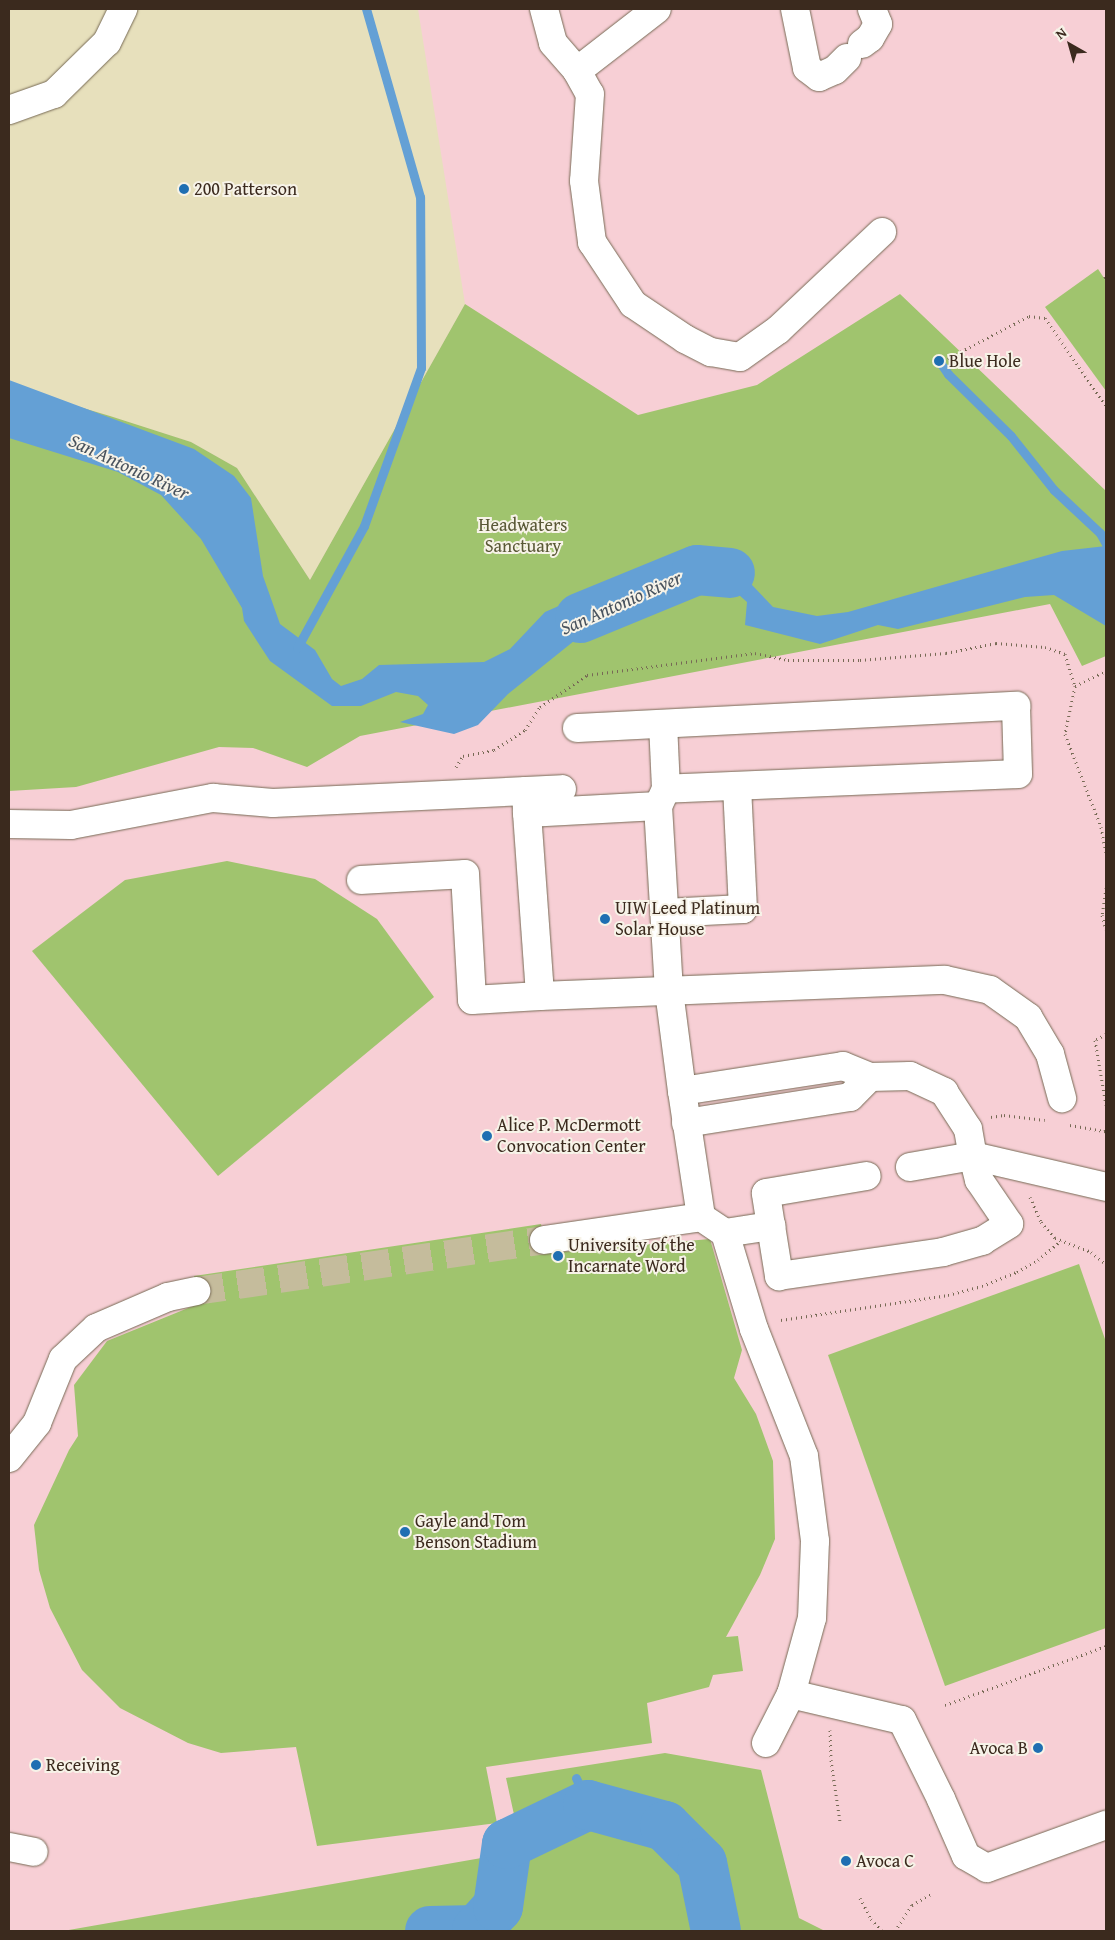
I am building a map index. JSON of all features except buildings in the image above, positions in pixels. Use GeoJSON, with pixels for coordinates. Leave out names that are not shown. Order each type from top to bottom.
{"type":"FeatureCollection","features":[{"type":"Feature","properties":{"kind":"lane"},"geometry":{"type":"LineString","coordinates":[[9,110],[54,94],[107,42],[123,9]]}},
{"type":"Feature","properties":{"kind":"lane"},"geometry":{"type":"LineString","coordinates":[[544,9],[553,43],[577,71],[590,94],[584,181],[592,242],[632,304],[685,339],[712,352],[740,357],[778,330],[882,232]]}},
{"type":"Feature","properties":{"kind":"lane"},"geometry":{"type":"LineString","coordinates":[[577,71],[657,9]]}},
{"type":"Feature","properties":{"kind":"lane"},"geometry":{"type":"LineString","coordinates":[[795,9],[806,68],[818,77],[835,70],[870,38],[878,24],[872,9]]}},
{"type":"Feature","properties":{"kind":"lane"},"geometry":{"type":"LineString","coordinates":[[9,824],[71,825],[213,798],[273,802],[527,802],[662,797],[737,786],[1018,774],[1016,706],[576,728]]}},
{"type":"Feature","properties":{"kind":"lane"},"geometry":{"type":"LineString","coordinates":[[663,724],[662,797],[665,913],[670,991],[686,1123],[701,1217]]}},
{"type":"Feature","properties":{"kind":"lane"},"geometry":{"type":"LineString","coordinates":[[665,913],[743,909],[737,786]]}},
{"type":"Feature","properties":{"kind":"lane"},"geometry":{"type":"LineString","coordinates":[[527,802],[562,789]]}},
{"type":"Feature","properties":{"kind":"lane"},"geometry":{"type":"LineString","coordinates":[[527,802],[540,996]]}},
{"type":"Feature","properties":{"kind":"lane"},"geometry":{"type":"LineString","coordinates":[[361,880],[464,874],[472,1000],[945,980],[990,990],[1028,1017],[1050,1054],[1059,1115]]}},
{"type":"Feature","properties":{"kind":"lane"},"geometry":{"type":"LineString","coordinates":[[682,1091],[843,1066],[870,1078],[910,1076],[944,1092],[968,1129],[979,1180],[1009,1224],[982,1242],[944,1252],[779,1276],[766,1193],[867,1176]]}},
{"type":"Feature","properties":{"kind":"lane"},"geometry":{"type":"LineString","coordinates":[[686,1123],[850,1097],[870,1078]]}},
{"type":"Feature","properties":{"kind":"lane"},"geometry":{"type":"LineString","coordinates":[[910,1167],[974,1156],[1080,1179],[1106,1187]]}},
{"type":"Feature","properties":{"kind":"lane"},"geometry":{"type":"LineString","coordinates":[[544,1240],[701,1217],[724,1233],[754,1329],[804,1456],[815,1541],[812,1618],[791,1694],[766,1743]]}},
{"type":"Feature","properties":{"kind":"lane"},"geometry":{"type":"LineString","coordinates":[[724,1233],[771,1226]]}},
{"type":"Feature","properties":{"kind":"lane"},"geometry":{"type":"LineString","coordinates":[[9,1458],[37,1423],[63,1359],[96,1328],[168,1297],[196,1291]]}},
{"type":"Feature","properties":{"kind":"lane"},"geometry":{"type":"LineString","coordinates":[[791,1694],[902,1720],[941,1799],[966,1856],[986,1868],[1106,1825]]}},
{"type":"Feature","properties":{"kind":"path"},"geometry":{"type":"LineString","coordinates":[[943,361],[1029,316],[1045,318],[1106,406]]}},
{"type":"Feature","properties":{"kind":"path"},"geometry":{"type":"LineString","coordinates":[[1075,686],[1106,671]]}},
{"type":"Feature","properties":{"kind":"path"},"geometry":{"type":"LineString","coordinates":[[1106,888],[1102,915],[1106,929]]}},
{"type":"Feature","properties":{"kind":"path"},"geometry":{"type":"LineString","coordinates":[[1106,1034],[1094,1040],[1106,1105]]}},
{"type":"Feature","properties":{"kind":"path"},"geometry":{"type":"LineString","coordinates":[[968,1129],[989,1117],[1004,1115],[1059,1115],[1106,1130]]}},
{"type":"Feature","properties":{"kind":"path"},"geometry":{"type":"LineString","coordinates":[[1016,1164],[1041,1222],[1054,1238],[1091,1252],[1106,1264]]}},
{"type":"Feature","properties":{"kind":"path"},"geometry":{"type":"LineString","coordinates":[[754,1329],[768,1322],[948,1295],[982,1286],[1024,1268],[1038,1260],[1061,1241]]}},
{"type":"Feature","properties":{"kind":"path"},"geometry":{"type":"LineString","coordinates":[[945,1705],[1106,1646]]}},
{"type":"Feature","properties":{"kind":"path"},"geometry":{"type":"LineString","coordinates":[[831,1760],[840,1822]]}},
{"type":"Feature","properties":{"kind":"path"},"geometry":{"type":"LineString","coordinates":[[896,1931],[912,1905],[932,1894]]}},
{"type":"Feature","properties":{"kind":"path"},"geometry":{"type":"LineString","coordinates":[[860,1898],[871,1919],[882,1931]]}},
{"type":"Feature","properties":{"kind":"shaded area","name":"University of the Incarnate Word"},"geometry":{"type":"Polygon","coordinates":[[[418,9],[1106,9],[1106,1931],[9,1931],[9,386],[191,442],[237,468],[310,580],[465,304],[418,9]]]}},
{"type":"Feature","properties":{"kind":"green space"},"geometry":{"type":"Polygon","coordinates":[[[1098,269],[1106,281],[1106,391],[1045,307],[1098,269]]]}},
{"type":"Feature","properties":{"kind":"green space","name":"Headwaters Sanctuary"},"geometry":{"type":"Polygon","coordinates":[[[900,294],[1106,491],[1106,656],[1082,666],[1050,604],[360,736],[307,767],[253,748],[219,747],[76,787],[9,791],[9,386],[191,442],[237,468],[310,580],[465,304],[638,415],[757,385],[900,294]]]}},
{"type":"Feature","properties":{"kind":"green space"},"geometry":{"type":"Polygon","coordinates":[[[227,861],[315,879],[377,919],[434,997],[218,1176],[32,951],[125,880],[227,861]]]}},
{"type":"Feature","properties":{"kind":"green space","name":"Gayle and Tom Benson Stadium"},"geometry":{"type":"Polygon","coordinates":[[[541,1224],[549,1253],[710,1239],[742,1350],[734,1378],[756,1414],[773,1461],[775,1539],[760,1575],[726,1637],[738,1636],[743,1671],[713,1675],[709,1687],[647,1703],[652,1743],[486,1767],[497,1823],[317,1846],[296,1747],[221,1753],[188,1743],[120,1708],[82,1670],[50,1608],[39,1570],[34,1525],[69,1450],[78,1436],[74,1385],[107,1341],[198,1304],[194,1276],[541,1224]]]}},
{"type":"Feature","properties":{"kind":"green space"},"geometry":{"type":"Polygon","coordinates":[[[1079,1264],[1106,1342],[1106,1628],[945,1686],[828,1355],[1079,1264]]]}},
{"type":"Feature","properties":{"kind":"green space"},"geometry":{"type":"Polygon","coordinates":[[[665,1753],[761,1770],[799,1918],[825,1931],[63,1931],[522,1851],[506,1778],[665,1753]]]}},
{"type":"Feature","properties":{"kind":"water"},"geometry":{"type":"Polygon","coordinates":[[[9,380],[194,449],[234,476],[251,498],[263,576],[280,624],[315,650],[332,679],[341,686],[362,679],[379,665],[484,662],[510,649],[545,612],[634,573],[702,557],[731,563],[773,607],[817,616],[848,612],[1062,551],[1106,546],[1106,626],[1054,595],[1025,597],[898,629],[878,625],[820,644],[745,625],[747,602],[724,582],[648,584],[637,604],[638,615],[623,624],[579,637],[508,694],[478,725],[454,734],[400,722],[423,714],[428,705],[418,696],[396,692],[361,706],[332,706],[270,661],[244,621],[242,608],[201,539],[161,495],[118,472],[9,438],[9,380]]]}},
{"type":"Feature","properties":{"kind":"waterway"},"geometry":{"type":"LineString","coordinates":[[297,648],[364,526],[421,368],[420,197],[366,9]]}},
{"type":"Feature","properties":{"kind":"waterway"},"geometry":{"type":"LineString","coordinates":[[939,361],[948,374],[1011,436],[1054,490],[1100,533],[1106,544]]}},
{"type":"Feature","properties":{"kind":"waterway","name":"San Antonio River"},"geometry":{"type":"LineString","coordinates":[[580,618],[697,570],[730,573]]}},
{"type":"Feature","properties":{"kind":"waterway"},"geometry":{"type":"LineString","coordinates":[[576,1778],[588,1805]]}},
{"type":"Feature","properties":{"kind":"waterway"},"geometry":{"type":"LineString","coordinates":[[430,1931],[477,1930],[498,1907],[507,1844],[588,1805],[665,1826],[702,1863],[716,1931]]}},
{"type":"Feature","properties":{"kind":"tunnel"},"geometry":{"type":"LineString","coordinates":[[196,1291],[544,1240]]}},
{"type":"Feature","properties":{"kind":"place","name":"200 Patterson"},"geometry":{"type":"Point","coordinates":[184,189]}},
{"type":"Feature","properties":{"kind":"place","name":"Blue Hole"},"geometry":{"type":"Point","coordinates":[939,361]}},
{"type":"Feature","properties":{"kind":"place","name":"UIW Leed Platinum Solar House"},"geometry":{"type":"Point","coordinates":[605,919]}},
{"type":"Feature","properties":{"kind":"place","name":"Alice P. McDermott Convocation Center"},"geometry":{"type":"Point","coordinates":[487,1136]}},
{"type":"Feature","properties":{"kind":"place","name":"University of the Incarnate Word"},"geometry":{"type":"Point","coordinates":[558,1256]}},
{"type":"Feature","properties":{"kind":"place","name":"Gayle and Tom Benson Stadium"},"geometry":{"type":"Point","coordinates":[405,1532]}},
{"type":"Feature","properties":{"kind":"place","name":"Avoca B"},"geometry":{"type":"Point","coordinates":[1038,1748]}},
{"type":"Feature","properties":{"kind":"place","name":"Receiving"},"geometry":{"type":"Point","coordinates":[36,1765]}},
{"type":"Feature","properties":{"kind":"place","name":"Avoca C"},"geometry":{"type":"Point","coordinates":[846,1861]}}]}
